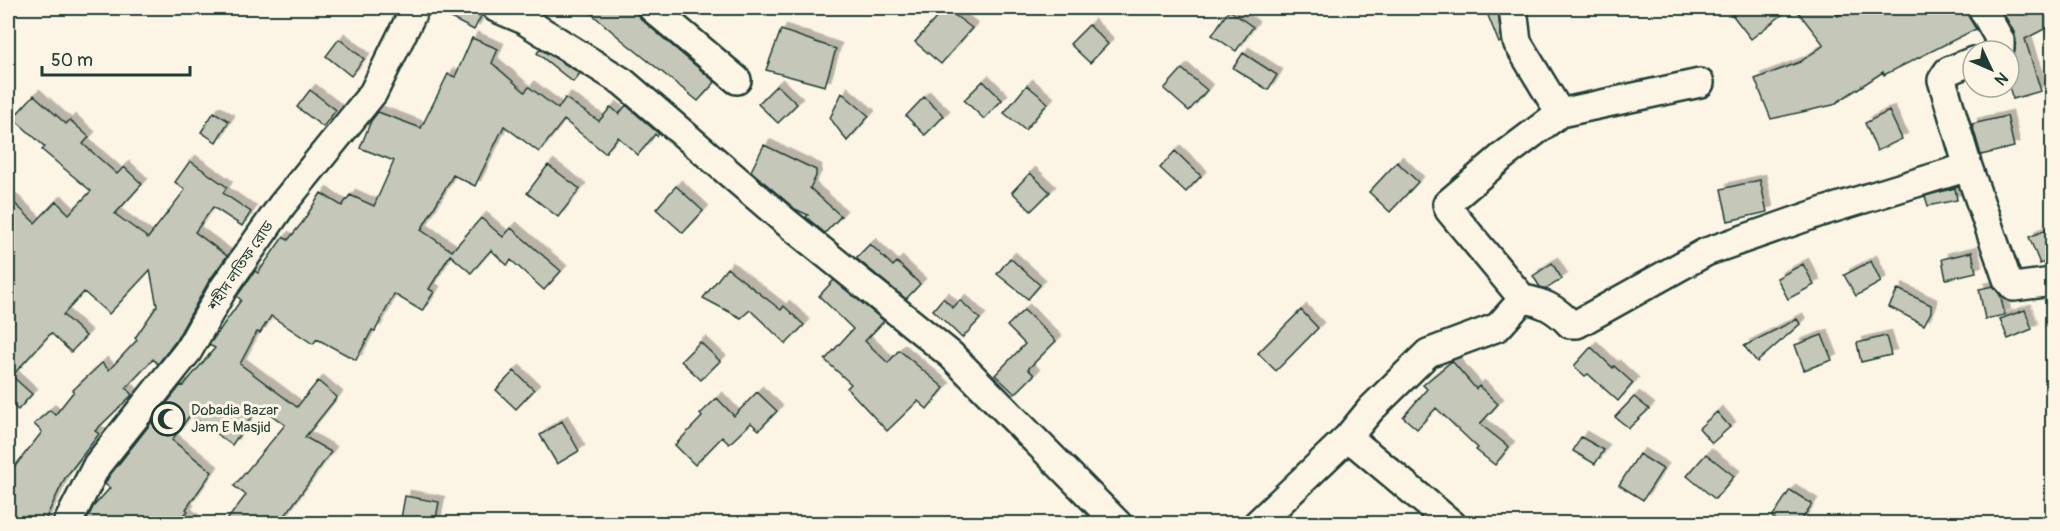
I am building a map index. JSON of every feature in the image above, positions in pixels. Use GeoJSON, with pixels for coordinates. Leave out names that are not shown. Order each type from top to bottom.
{"type":"FeatureCollection","features":[{"type":"Feature","properties":{"kind":"street","name":"শহীদ লতিফ রোড"},"geometry":{"type":"LineString","coordinates":[[68,524],[97,465],[188,351],[224,289],[282,206],[373,93],[414,8]]}},
{"type":"Feature","properties":{"kind":"street"},"geometry":{"type":"LineString","coordinates":[[496,8],[522,19],[623,82],[785,221],[951,355],[1118,524]]}},
{"type":"Feature","properties":{"kind":"street"},"geometry":{"type":"LineString","coordinates":[[652,8],[737,80]]}},
{"type":"Feature","properties":{"kind":"street"},"geometry":{"type":"LineString","coordinates":[[1513,8],[1517,42],[1560,113]]}},
{"type":"Feature","properties":{"kind":"street"},"geometry":{"type":"LineString","coordinates":[[1982,8],[1999,39]]}},
{"type":"Feature","properties":{"kind":"street"},"geometry":{"type":"LineString","coordinates":[[1961,66],[1948,71],[1942,80],[1968,167],[2007,279],[2014,287],[2052,282]]}},
{"type":"Feature","properties":{"kind":"street"},"geometry":{"type":"LineString","coordinates":[[1700,83],[1560,113],[1503,156],[1447,204],[1449,210],[1523,299],[1538,301],[1557,310],[1570,324],[1577,324],[1706,252],[1821,212],[1968,167]]}},
{"type":"Feature","properties":{"kind":"street"},"geometry":{"type":"LineString","coordinates":[[1257,524],[1348,438],[1371,409],[1428,353],[1498,327],[1523,299]]}},
{"type":"Feature","properties":{"kind":"street"},"geometry":{"type":"LineString","coordinates":[[1348,438],[1452,524]]}},
{"type":"Feature","properties":{"kind":"building"},"geometry":{"type":"Polygon","coordinates":[[[431,8],[472,8],[482,14],[474,30],[431,8]]]}},
{"type":"Feature","properties":{"kind":"building"},"geometry":{"type":"Polygon","coordinates":[[[585,8],[637,8],[637,14],[642,20],[715,82],[698,101],[585,8]]]}},
{"type":"Feature","properties":{"kind":"building"},"geometry":{"type":"Polygon","coordinates":[[[945,8],[972,28],[941,64],[915,42],[945,8]]]}},
{"type":"Feature","properties":{"kind":"building"},"geometry":{"type":"Polygon","coordinates":[[[1485,8],[1498,8],[1501,42],[1499,43],[1485,8]]]}},
{"type":"Feature","properties":{"kind":"building"},"geometry":{"type":"Polygon","coordinates":[[[1727,8],[1791,8],[1751,39],[1727,8]]]}},
{"type":"Feature","properties":{"kind":"building"},"geometry":{"type":"Polygon","coordinates":[[[1795,8],[1832,8],[1838,16],[1852,8],[1966,8],[1976,29],[1884,75],[1883,72],[1833,105],[1771,119],[1755,79],[1800,62],[1824,45],[1795,8]]]}},
{"type":"Feature","properties":{"kind":"building"},"geometry":{"type":"Polygon","coordinates":[[[2014,8],[2052,8],[2052,25],[2025,39],[2041,91],[2021,97],[2021,39],[2016,39],[2004,14],[2014,8]]]}},
{"type":"Feature","properties":{"kind":"building"},"geometry":{"type":"Polygon","coordinates":[[[1229,10],[1253,27],[1236,51],[1212,35],[1229,10]]]}},
{"type":"Feature","properties":{"kind":"building"},"geometry":{"type":"Polygon","coordinates":[[[1089,25],[1108,44],[1090,63],[1070,44],[1089,25]]]}},
{"type":"Feature","properties":{"kind":"building"},"geometry":{"type":"Polygon","coordinates":[[[781,30],[836,49],[825,86],[766,70],[781,30]]]}},
{"type":"Feature","properties":{"kind":"building"},"geometry":{"type":"Polygon","coordinates":[[[472,38],[498,49],[492,63],[525,92],[529,87],[558,109],[565,98],[599,121],[611,107],[619,114],[626,105],[659,134],[657,136],[655,134],[638,155],[618,137],[605,153],[564,120],[539,152],[504,126],[475,186],[453,175],[421,230],[452,251],[481,218],[503,237],[511,228],[561,271],[544,290],[511,260],[507,265],[491,250],[471,273],[450,255],[429,289],[434,292],[422,311],[394,294],[375,331],[372,330],[356,360],[317,339],[313,344],[271,316],[260,333],[257,332],[240,364],[297,407],[318,381],[337,397],[305,437],[331,452],[279,524],[224,524],[246,495],[234,486],[285,425],[259,406],[232,445],[190,415],[172,440],[212,472],[186,509],[188,511],[185,514],[197,524],[85,524],[93,507],[110,488],[105,484],[110,475],[181,385],[183,386],[215,348],[209,345],[241,300],[237,296],[255,271],[258,273],[283,237],[288,240],[302,223],[321,193],[342,206],[350,195],[374,206],[394,161],[360,148],[371,121],[378,112],[421,128],[448,74],[455,77],[472,38]]]}},
{"type":"Feature","properties":{"kind":"building"},"geometry":{"type":"Polygon","coordinates":[[[339,39],[364,59],[351,76],[326,56],[339,39]]]}},
{"type":"Feature","properties":{"kind":"building"},"geometry":{"type":"Polygon","coordinates":[[[540,49],[580,73],[573,82],[537,53],[540,49]]]}},
{"type":"Feature","properties":{"kind":"building"},"geometry":{"type":"Polygon","coordinates":[[[1243,53],[1277,75],[1268,90],[1233,68],[1243,53]]]}},
{"type":"Feature","properties":{"kind":"building"},"geometry":{"type":"Polygon","coordinates":[[[1182,69],[1207,90],[1189,111],[1164,89],[1182,69]]]}},
{"type":"Feature","properties":{"kind":"building"},"geometry":{"type":"Polygon","coordinates":[[[983,81],[1002,100],[984,119],[964,100],[983,81]]]}},
{"type":"Feature","properties":{"kind":"building"},"geometry":{"type":"Polygon","coordinates":[[[777,85],[797,104],[778,123],[758,104],[777,85]]]}},
{"type":"Feature","properties":{"kind":"building"},"geometry":{"type":"Polygon","coordinates":[[[1027,85],[1048,103],[1025,130],[1004,113],[1027,85]]]}},
{"type":"Feature","properties":{"kind":"building"},"geometry":{"type":"Polygon","coordinates":[[[310,90],[336,110],[323,127],[297,107],[310,90]]]}},
{"type":"Feature","properties":{"kind":"building"},"geometry":{"type":"Polygon","coordinates":[[[842,93],[869,116],[847,141],[830,118],[842,93]]]}},
{"type":"Feature","properties":{"kind":"building"},"geometry":{"type":"Polygon","coordinates":[[[34,95],[66,124],[70,120],[89,137],[83,144],[117,174],[124,167],[142,184],[115,214],[148,238],[185,190],[175,182],[190,161],[227,187],[223,193],[251,212],[242,226],[213,207],[195,232],[227,256],[209,281],[175,342],[158,364],[153,359],[126,388],[132,395],[95,431],[99,434],[65,478],[43,524],[8,524],[8,475],[42,432],[34,424],[50,410],[55,415],[73,390],[102,363],[109,370],[137,340],[135,338],[157,306],[150,270],[109,314],[84,292],[63,315],[86,336],[71,352],[51,333],[12,376],[32,394],[18,410],[8,401],[8,197],[35,223],[56,201],[69,214],[91,191],[42,150],[45,147],[13,118],[34,95]]]}},
{"type":"Feature","properties":{"kind":"building"},"geometry":{"type":"Polygon","coordinates":[[[924,97],[944,116],[925,135],[906,116],[924,97]]]}},
{"type":"Feature","properties":{"kind":"building"},"geometry":{"type":"Polygon","coordinates":[[[1889,111],[1902,139],[1877,151],[1865,123],[1889,111]]]}},
{"type":"Feature","properties":{"kind":"building"},"geometry":{"type":"Polygon","coordinates":[[[214,112],[229,121],[216,142],[201,132],[214,112]]]}},
{"type":"Feature","properties":{"kind":"building"},"geometry":{"type":"Polygon","coordinates":[[[2007,116],[2014,147],[1981,155],[1972,124],[2007,116]]]}},
{"type":"Feature","properties":{"kind":"building"},"geometry":{"type":"Polygon","coordinates":[[[764,145],[816,170],[816,176],[810,188],[841,216],[825,233],[806,217],[808,215],[795,209],[751,171],[764,145]]]}},
{"type":"Feature","properties":{"kind":"building"},"geometry":{"type":"Polygon","coordinates":[[[1175,151],[1201,176],[1186,192],[1160,168],[1175,151]]]}},
{"type":"Feature","properties":{"kind":"building"},"geometry":{"type":"Polygon","coordinates":[[[1397,162],[1418,182],[1390,212],[1369,192],[1397,162]]]}},
{"type":"Feature","properties":{"kind":"building"},"geometry":{"type":"Polygon","coordinates":[[[548,165],[580,189],[558,217],[527,193],[548,165]]]}},
{"type":"Feature","properties":{"kind":"building"},"geometry":{"type":"Polygon","coordinates":[[[1030,173],[1050,192],[1031,211],[1012,192],[1030,173]]]}},
{"type":"Feature","properties":{"kind":"building"},"geometry":{"type":"Polygon","coordinates":[[[1760,180],[1767,212],[1728,221],[1721,189],[1760,180]]]}},
{"type":"Feature","properties":{"kind":"building"},"geometry":{"type":"Polygon","coordinates":[[[676,186],[703,211],[683,233],[656,209],[676,186]]]}},
{"type":"Feature","properties":{"kind":"building"},"geometry":{"type":"Polygon","coordinates":[[[1955,188],[1957,200],[1928,206],[1925,196],[1955,188]]]}},
{"type":"Feature","properties":{"kind":"building"},"geometry":{"type":"Polygon","coordinates":[[[2046,230],[2047,234],[2052,232],[2052,259],[2040,264],[2029,237],[2046,230]]]}},
{"type":"Feature","properties":{"kind":"building"},"geometry":{"type":"Polygon","coordinates":[[[870,244],[893,266],[897,262],[920,284],[906,299],[856,258],[870,244]]]}},
{"type":"Feature","properties":{"kind":"building"},"geometry":{"type":"Polygon","coordinates":[[[1972,252],[1976,272],[1946,279],[1942,259],[1972,252]]]}},
{"type":"Feature","properties":{"kind":"building"},"geometry":{"type":"Polygon","coordinates":[[[1010,258],[1040,285],[1028,299],[997,274],[1010,258]]]}},
{"type":"Feature","properties":{"kind":"building"},"geometry":{"type":"Polygon","coordinates":[[[1871,261],[1881,282],[1856,296],[1844,275],[1871,261]]]}},
{"type":"Feature","properties":{"kind":"building"},"geometry":{"type":"Polygon","coordinates":[[[1552,263],[1562,279],[1546,289],[1540,287],[1533,276],[1552,263]]]}},
{"type":"Feature","properties":{"kind":"building"},"geometry":{"type":"Polygon","coordinates":[[[1803,264],[1814,285],[1788,299],[1777,278],[1803,264]]]}},
{"type":"Feature","properties":{"kind":"building"},"geometry":{"type":"Polygon","coordinates":[[[727,268],[781,310],[784,306],[804,325],[786,344],[750,310],[741,318],[703,298],[727,268]]]}},
{"type":"Feature","properties":{"kind":"building"},"geometry":{"type":"Polygon","coordinates":[[[834,280],[884,321],[865,341],[888,363],[899,350],[944,388],[927,409],[918,401],[887,431],[847,388],[851,384],[825,360],[853,329],[819,296],[834,280]]]}},
{"type":"Feature","properties":{"kind":"building"},"geometry":{"type":"Polygon","coordinates":[[[1993,286],[2000,295],[2005,315],[1985,319],[1979,289],[1993,286]]]}},
{"type":"Feature","properties":{"kind":"building"},"geometry":{"type":"Polygon","coordinates":[[[1898,289],[1931,305],[1931,312],[1924,325],[1889,307],[1898,289]]]}},
{"type":"Feature","properties":{"kind":"building"},"geometry":{"type":"Polygon","coordinates":[[[943,298],[953,308],[960,300],[980,319],[962,338],[933,310],[943,298]]]}},
{"type":"Feature","properties":{"kind":"building"},"geometry":{"type":"Polygon","coordinates":[[[1024,310],[1056,341],[1028,369],[1034,375],[1015,394],[995,375],[1025,344],[1007,326],[1024,310]]]}},
{"type":"Feature","properties":{"kind":"building"},"geometry":{"type":"Polygon","coordinates":[[[1301,310],[1318,328],[1276,371],[1258,353],[1301,310]]]}},
{"type":"Feature","properties":{"kind":"building"},"geometry":{"type":"Polygon","coordinates":[[[2025,310],[2032,329],[2008,339],[2000,319],[2025,310]]]}},
{"type":"Feature","properties":{"kind":"building"},"geometry":{"type":"Polygon","coordinates":[[[1797,319],[1800,324],[1757,362],[1744,346],[1797,319]]]}},
{"type":"Feature","properties":{"kind":"building"},"geometry":{"type":"Polygon","coordinates":[[[1822,335],[1832,360],[1804,370],[1795,345],[1822,335]]]}},
{"type":"Feature","properties":{"kind":"building"},"geometry":{"type":"Polygon","coordinates":[[[1886,336],[1891,355],[1861,362],[1857,343],[1886,336]]]}},
{"type":"Feature","properties":{"kind":"building"},"geometry":{"type":"Polygon","coordinates":[[[700,342],[720,361],[701,380],[681,361],[700,342]]]}},
{"type":"Feature","properties":{"kind":"building"},"geometry":{"type":"Polygon","coordinates":[[[1591,347],[1633,383],[1618,401],[1588,374],[1585,376],[1574,366],[1591,347]]]}},
{"type":"Feature","properties":{"kind":"building"},"geometry":{"type":"Polygon","coordinates":[[[1452,361],[1476,389],[1479,386],[1498,404],[1480,424],[1509,447],[1495,465],[1476,450],[1478,448],[1436,408],[1417,429],[1403,417],[1427,389],[1423,385],[1452,361]]]}},
{"type":"Feature","properties":{"kind":"building"},"geometry":{"type":"Polygon","coordinates":[[[514,371],[534,390],[516,409],[496,390],[514,371]]]}},
{"type":"Feature","properties":{"kind":"building"},"geometry":{"type":"Polygon","coordinates":[[[757,392],[777,411],[759,430],[751,423],[729,444],[722,437],[695,465],[675,445],[702,417],[700,414],[717,398],[734,416],[757,392]]]}},
{"type":"Feature","properties":{"kind":"building"},"geometry":{"type":"Polygon","coordinates":[[[1634,397],[1649,409],[1629,428],[1615,417],[1634,397]]]}},
{"type":"Feature","properties":{"kind":"building"},"geometry":{"type":"Polygon","coordinates":[[[1717,412],[1730,427],[1712,443],[1699,428],[1717,412]]]}},
{"type":"Feature","properties":{"kind":"building"},"geometry":{"type":"Polygon","coordinates":[[[562,421],[579,451],[557,464],[540,435],[562,421]]]}},
{"type":"Feature","properties":{"kind":"building"},"geometry":{"type":"Polygon","coordinates":[[[1581,437],[1604,450],[1595,464],[1573,451],[1581,437]]]}},
{"type":"Feature","properties":{"kind":"building"},"geometry":{"type":"Polygon","coordinates":[[[1639,454],[1663,469],[1643,500],[1619,485],[1639,454]]]}},
{"type":"Feature","properties":{"kind":"building"},"geometry":{"type":"Polygon","coordinates":[[[1706,454],[1734,476],[1715,499],[1687,476],[1706,454]]]}},
{"type":"Feature","properties":{"kind":"building"},"geometry":{"type":"Polygon","coordinates":[[[1790,490],[1812,504],[1799,524],[1782,524],[1772,517],[1790,490]]]}},
{"type":"Feature","properties":{"kind":"building"},"geometry":{"type":"Polygon","coordinates":[[[405,496],[439,502],[435,524],[400,524],[405,496]]]}},
{"type":"Feature","properties":{"kind":"place","name":"Dobadia Bazar Jam E Masjid"},"geometry":{"type":"Point","coordinates":[168,419]}}]}
